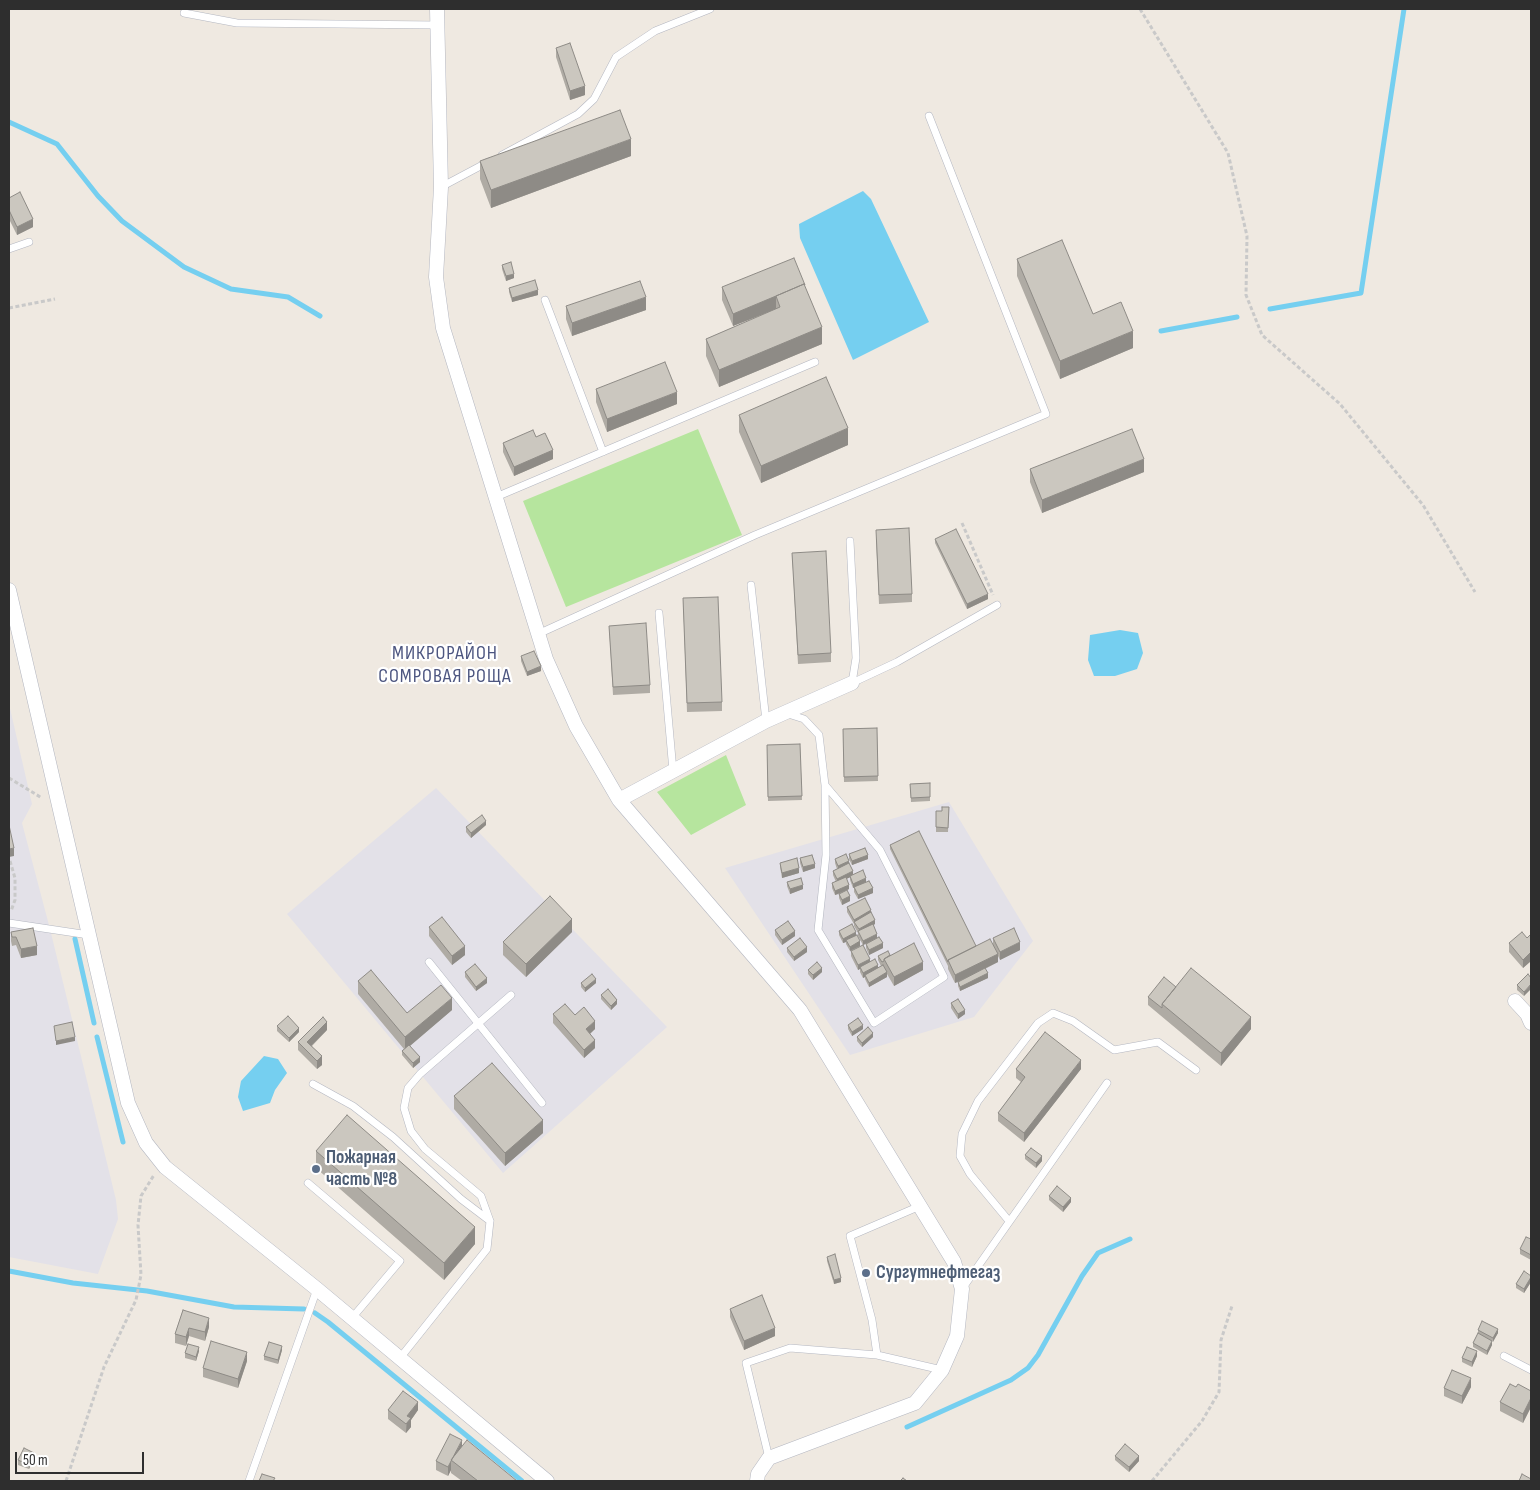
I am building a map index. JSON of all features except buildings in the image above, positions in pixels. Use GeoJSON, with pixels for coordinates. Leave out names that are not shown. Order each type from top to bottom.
{"type":"FeatureCollection","features":[{"type":"Feature","properties":{"kind":"street"},"geometry":{"type":"LineString","coordinates":[[437,9],[441,187],[436,277],[443,328],[546,658],[576,726],[619,800],[800,1010],[954,1262],[962,1289],[957,1336],[942,1370],[915,1403],[769,1458],[758,1474],[757,1481]]}},
{"type":"Feature","properties":{"kind":"street"},"geometry":{"type":"LineString","coordinates":[[9,590],[12,617],[57,798],[128,1103],[146,1143],[165,1167],[317,1289],[547,1481]]}},
{"type":"Feature","properties":{"kind":"street"},"geometry":{"type":"LineString","coordinates":[[619,800],[766,721],[852,683]]}},
{"type":"Feature","properties":{"kind":"street"},"geometry":{"type":"LineString","coordinates":[[1515,1001],[1527,1014],[1531,1023]]}},
{"type":"Feature","properties":{"kind":"lane"},"geometry":{"type":"LineString","coordinates":[[441,187],[578,114],[594,99],[616,57],[655,31],[710,9]]}},
{"type":"Feature","properties":{"kind":"lane"},"geometry":{"type":"LineString","coordinates":[[184,13],[237,23],[438,25]]}},
{"type":"Feature","properties":{"kind":"lane"},"geometry":{"type":"LineString","coordinates":[[538,634],[755,535],[1046,414],[929,116]]}},
{"type":"Feature","properties":{"kind":"lane"},"geometry":{"type":"LineString","coordinates":[[9,250],[29,242]]}},
{"type":"Feature","properties":{"kind":"lane"},"geometry":{"type":"LineString","coordinates":[[545,300],[603,452]]}},
{"type":"Feature","properties":{"kind":"lane"},"geometry":{"type":"LineString","coordinates":[[496,497],[815,362]]}},
{"type":"Feature","properties":{"kind":"lane"},"geometry":{"type":"LineString","coordinates":[[850,541],[856,658],[852,683]]}},
{"type":"Feature","properties":{"kind":"lane"},"geometry":{"type":"LineString","coordinates":[[750,586],[766,721]]}},
{"type":"Feature","properties":{"kind":"lane"},"geometry":{"type":"LineString","coordinates":[[852,683],[897,662],[997,605]]}},
{"type":"Feature","properties":{"kind":"lane"},"geometry":{"type":"LineString","coordinates":[[659,612],[673,771]]}},
{"type":"Feature","properties":{"kind":"lane"},"geometry":{"type":"LineString","coordinates":[[784,713],[804,719],[819,735],[825,785],[826,855],[818,930],[874,1023],[944,977],[880,850],[825,785]]}},
{"type":"Feature","properties":{"kind":"lane"},"geometry":{"type":"LineString","coordinates":[[9,923],[89,935]]}},
{"type":"Feature","properties":{"kind":"lane"},"geometry":{"type":"LineString","coordinates":[[428,962],[542,1104]]}},
{"type":"Feature","properties":{"kind":"lane"},"geometry":{"type":"LineString","coordinates":[[400,1358],[487,1249],[490,1221],[481,1196],[426,1150],[411,1131],[404,1108],[408,1088],[420,1074],[511,995]]}},
{"type":"Feature","properties":{"kind":"lane"},"geometry":{"type":"LineString","coordinates":[[1009,1221],[970,1174],[960,1156],[962,1134],[978,1101],[1038,1023],[1053,1013],[1073,1021],[1114,1050],[1158,1042],[1196,1070]]}},
{"type":"Feature","properties":{"kind":"lane"},"geometry":{"type":"LineString","coordinates":[[962,1289],[1107,1083]]}},
{"type":"Feature","properties":{"kind":"lane"},"geometry":{"type":"LineString","coordinates":[[313,1084],[353,1106],[393,1137],[461,1199],[490,1221]]}},
{"type":"Feature","properties":{"kind":"lane"},"geometry":{"type":"LineString","coordinates":[[308,1184],[400,1261],[352,1318]]}},
{"type":"Feature","properties":{"kind":"lane"},"geometry":{"type":"LineString","coordinates":[[877,1355],[872,1320],[850,1236],[920,1206]]}},
{"type":"Feature","properties":{"kind":"lane"},"geometry":{"type":"LineString","coordinates":[[249,1481],[317,1289]]}},
{"type":"Feature","properties":{"kind":"lane"},"geometry":{"type":"LineString","coordinates":[[769,1458],[746,1363],[790,1348],[877,1355],[942,1370]]}},
{"type":"Feature","properties":{"kind":"lane"},"geometry":{"type":"LineString","coordinates":[[1504,1356],[1531,1370]]}},
{"type":"Feature","properties":{"kind":"path"},"geometry":{"type":"LineString","coordinates":[[1140,9],[1228,153],[1247,236],[1246,295],[1262,335],[1340,404],[1423,505],[1476,592]]}},
{"type":"Feature","properties":{"kind":"path"},"geometry":{"type":"LineString","coordinates":[[9,308],[55,299]]}},
{"type":"Feature","properties":{"kind":"path"},"geometry":{"type":"LineString","coordinates":[[962,523],[997,605]]}},
{"type":"Feature","properties":{"kind":"path"},"geometry":{"type":"LineString","coordinates":[[9,778],[42,798],[57,798]]}},
{"type":"Feature","properties":{"kind":"path"},"geometry":{"type":"LineString","coordinates":[[9,915],[16,900],[15,878],[10,861]]}},
{"type":"Feature","properties":{"kind":"path"},"geometry":{"type":"LineString","coordinates":[[66,1481],[104,1367],[136,1300],[141,1275],[138,1225],[141,1196],[150,1178],[165,1167]]}},
{"type":"Feature","properties":{"kind":"path"},"geometry":{"type":"LineString","coordinates":[[1152,1481],[1202,1421],[1219,1392],[1221,1340],[1232,1306]]}},
{"type":"Feature","properties":{"kind":"shaded area"},"geometry":{"type":"Polygon","coordinates":[[[9,704],[32,804],[22,823],[50,929],[116,1200],[118,1219],[98,1274],[9,1257],[9,704]]]}},
{"type":"Feature","properties":{"kind":"shaded area"},"geometry":{"type":"Polygon","coordinates":[[[436,788],[667,1027],[503,1173],[287,914],[436,788]]]}},
{"type":"Feature","properties":{"kind":"shaded area"},"geometry":{"type":"Polygon","coordinates":[[[949,802],[1033,941],[974,1017],[850,1055],[725,868],[949,802]]]}},
{"type":"Feature","properties":{"kind":"green space"},"geometry":{"type":"Polygon","coordinates":[[[698,429],[742,535],[566,607],[523,501],[698,429]]]}},
{"type":"Feature","properties":{"kind":"green space"},"geometry":{"type":"Polygon","coordinates":[[[726,755],[746,805],[691,835],[657,792],[726,755]]]}},
{"type":"Feature","properties":{"kind":"water"},"geometry":{"type":"Polygon","coordinates":[[[863,191],[871,199],[929,322],[853,360],[800,238],[799,224],[863,191]]]}},
{"type":"Feature","properties":{"kind":"water"},"geometry":{"type":"Polygon","coordinates":[[[1120,630],[1138,633],[1143,653],[1137,669],[1115,676],[1094,676],[1088,660],[1090,635],[1120,630]]]}},
{"type":"Feature","properties":{"kind":"water"},"geometry":{"type":"Polygon","coordinates":[[[264,1056],[278,1059],[287,1073],[275,1090],[270,1103],[243,1111],[238,1097],[241,1081],[264,1056]]]}},
{"type":"Feature","properties":{"kind":"waterway"},"geometry":{"type":"LineString","coordinates":[[1270,309],[1361,293],[1404,9]]}},
{"type":"Feature","properties":{"kind":"waterway"},"geometry":{"type":"LineString","coordinates":[[9,122],[57,144],[98,196],[122,221],[184,267],[231,289],[288,297],[320,316]]}},
{"type":"Feature","properties":{"kind":"waterway"},"geometry":{"type":"LineString","coordinates":[[1161,331],[1237,317]]}},
{"type":"Feature","properties":{"kind":"waterway"},"geometry":{"type":"LineString","coordinates":[[75,939],[94,1023]]}},
{"type":"Feature","properties":{"kind":"waterway"},"geometry":{"type":"LineString","coordinates":[[97,1037],[123,1142]]}},
{"type":"Feature","properties":{"kind":"waterway"},"geometry":{"type":"LineString","coordinates":[[907,1427],[1011,1380],[1028,1368],[1038,1355],[1082,1276],[1098,1253],[1130,1239]]}},
{"type":"Feature","properties":{"kind":"waterway"},"geometry":{"type":"LineString","coordinates":[[9,1271],[73,1283],[147,1291],[234,1307],[304,1309]]}},
{"type":"Feature","properties":{"kind":"waterway"},"geometry":{"type":"LineString","coordinates":[[315,1313],[522,1481]]}},
{"type":"Feature","properties":{"kind":"place","name":"Пожарная часть №8"},"geometry":{"type":"Point","coordinates":[316,1169]}},
{"type":"Feature","properties":{"kind":"place","name":"Сургутнефтегаз"},"geometry":{"type":"Point","coordinates":[866,1273]}},
{"type":"Feature","properties":{"kind":"district","name":"МИКРОРАЙОН СОМРОВАЯ РОЩА"},"geometry":{"type":"Point","coordinates":[445,666]}}]}
